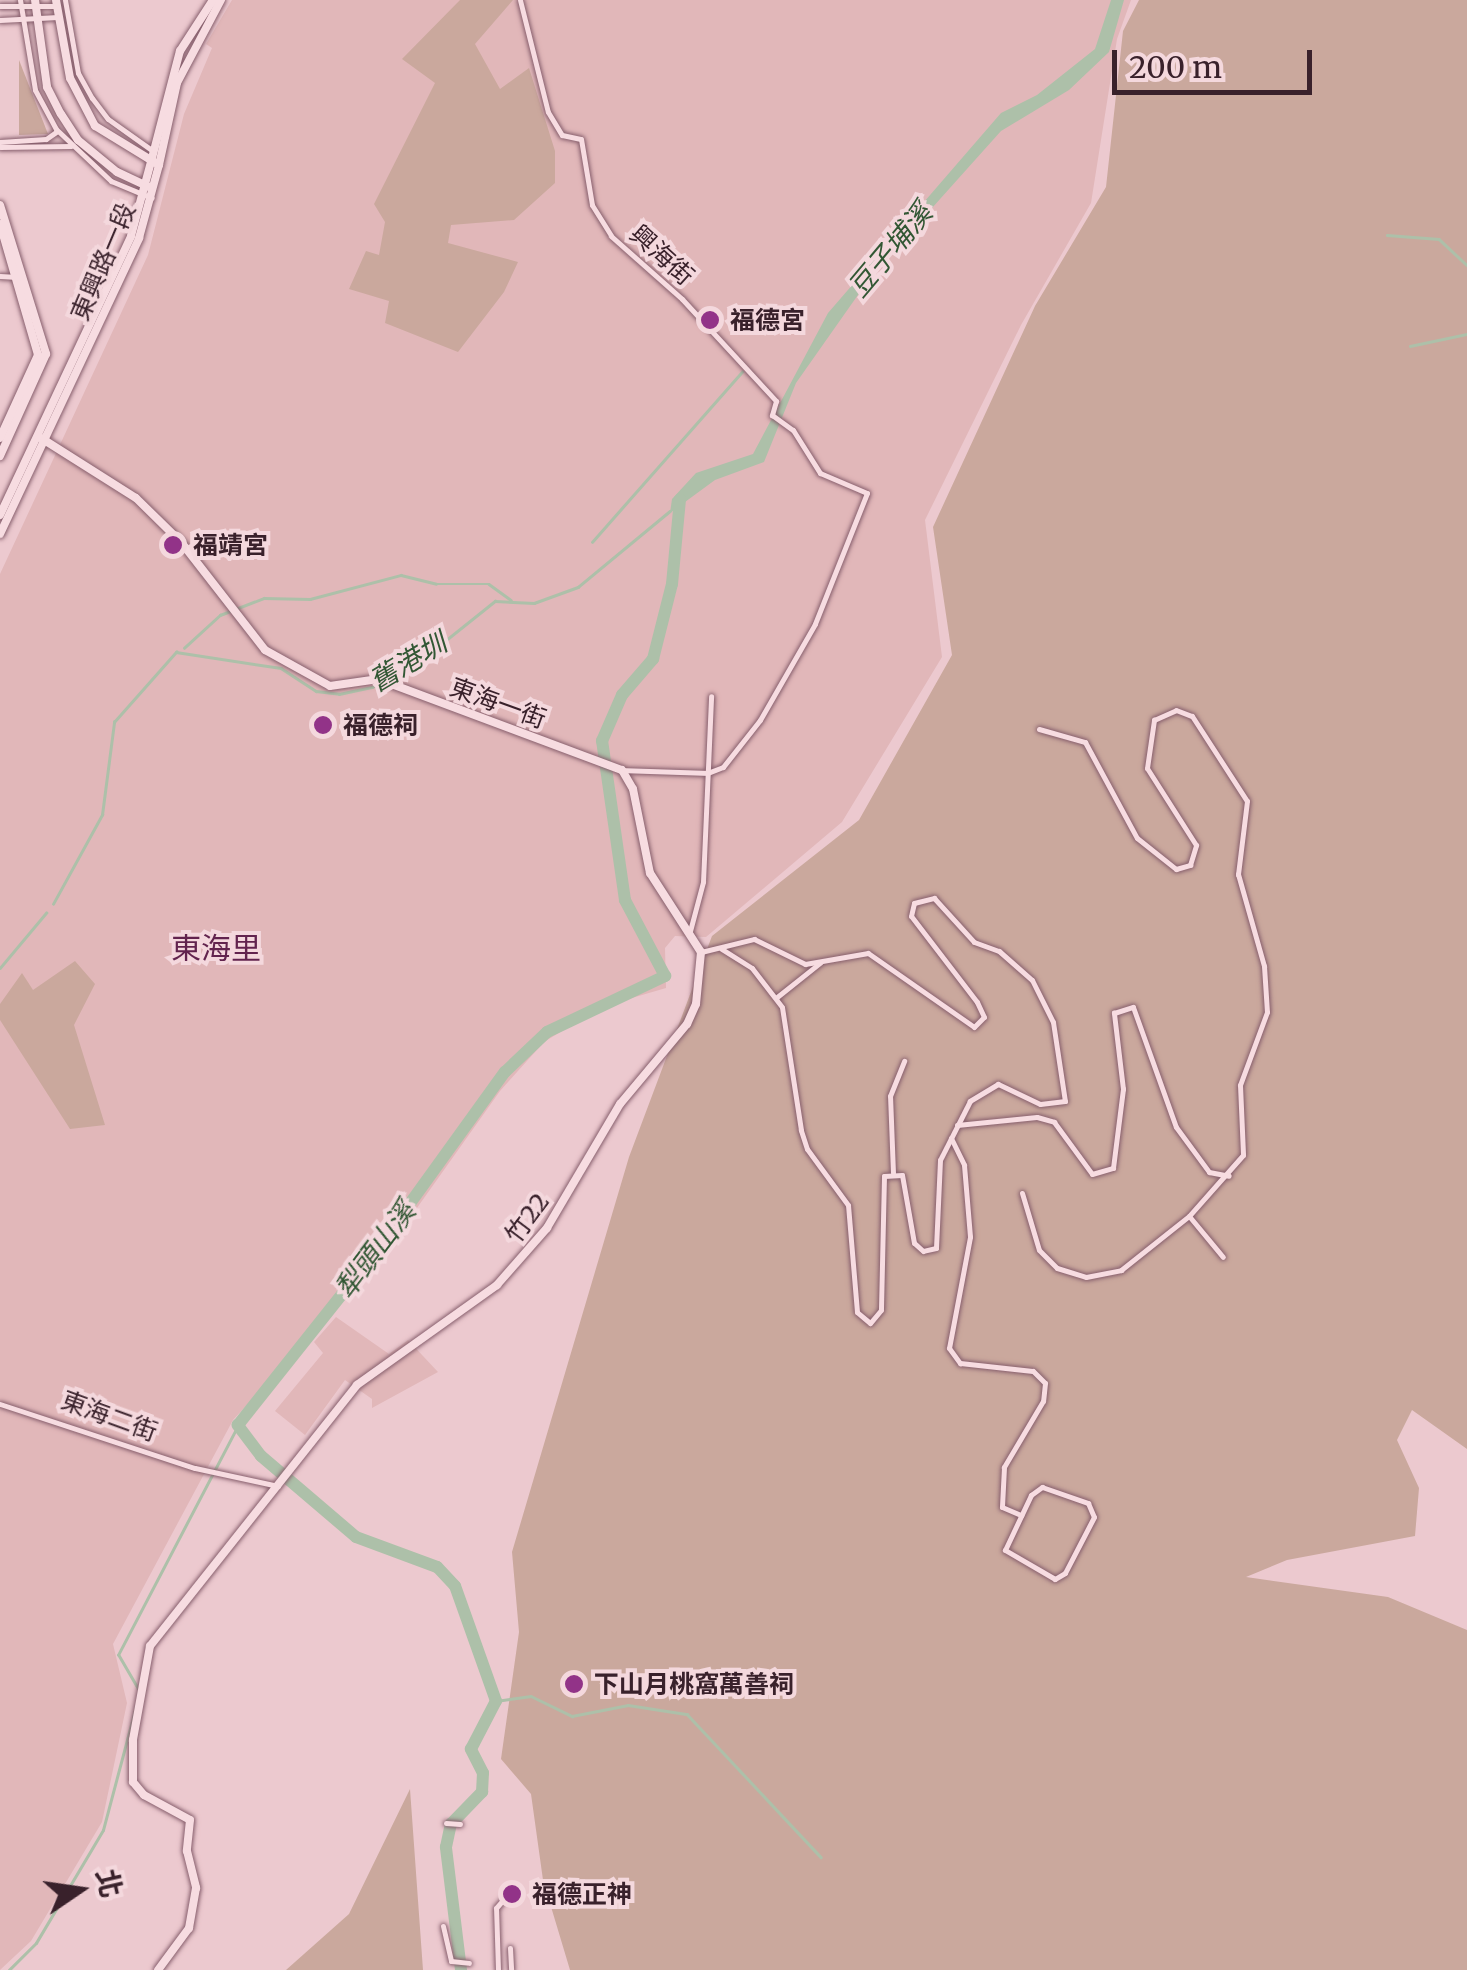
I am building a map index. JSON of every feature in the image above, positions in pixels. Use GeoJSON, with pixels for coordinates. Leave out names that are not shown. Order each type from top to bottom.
{"type":"FeatureCollection","features":[{"type":"Feature","properties":{"kind":"street","name":"東興路一段"},"geometry":{"type":"LineString","coordinates":[[0,534],[149,192],[180,50],[213,0]]}},
{"type":"Feature","properties":{"kind":"street","name":"東興路一段"},"geometry":{"type":"LineString","coordinates":[[157,153],[177,82],[221,0]]}},
{"type":"Feature","properties":{"kind":"street","name":"興海街"},"geometry":{"type":"LineString","coordinates":[[520,0],[548,112],[562,134],[581,140],[586,182],[602,224],[776,400],[772,415],[793,430],[820,473],[867,497],[837,581],[760,720],[723,768],[708,773]]}},
{"type":"Feature","properties":{"kind":"street"},"geometry":{"type":"LineString","coordinates":[[20,3],[20,20],[36,90],[56,129],[111,181],[149,192]]}},
{"type":"Feature","properties":{"kind":"street"},"geometry":{"type":"LineString","coordinates":[[35,3],[47,87],[60,114],[78,140],[149,192]]}},
{"type":"Feature","properties":{"kind":"street"},"geometry":{"type":"LineString","coordinates":[[0,6],[60,3],[70,78],[95,126],[155,163]]}},
{"type":"Feature","properties":{"kind":"street"},"geometry":{"type":"LineString","coordinates":[[61,17],[78,72],[92,98],[157,153]]}},
{"type":"Feature","properties":{"kind":"street"},"geometry":{"type":"LineString","coordinates":[[0,20],[61,17]]}},
{"type":"Feature","properties":{"kind":"street"},"geometry":{"type":"LineString","coordinates":[[0,144],[46,139],[56,129]]}},
{"type":"Feature","properties":{"kind":"street"},"geometry":{"type":"LineString","coordinates":[[0,144],[70,146]]}},
{"type":"Feature","properties":{"kind":"street"},"geometry":{"type":"LineString","coordinates":[[0,205],[38,354],[0,438]]}},
{"type":"Feature","properties":{"kind":"street"},"geometry":{"type":"LineString","coordinates":[[0,224],[46,354],[1,452]]}},
{"type":"Feature","properties":{"kind":"street"},"geometry":{"type":"LineString","coordinates":[[0,276],[20,277]]}},
{"type":"Feature","properties":{"kind":"street","name":"東興路一段"},"geometry":{"type":"LineString","coordinates":[[0,515],[41,438]]}},
{"type":"Feature","properties":{"kind":"street","name":"東海一街"},"geometry":{"type":"LineString","coordinates":[[41,438],[136,498],[181,542],[265,650],[330,686],[383,681],[622,770]]}},
{"type":"Feature","properties":{"kind":"street"},"geometry":{"type":"LineString","coordinates":[[690,931],[703,882],[712,696]]}},
{"type":"Feature","properties":{"kind":"street"},"geometry":{"type":"LineString","coordinates":[[1022,1193],[1040,1250],[1058,1268],[1086,1277],[1120,1270],[1188,1216],[1230,1176],[1243,1156],[1240,1085],[1268,1012],[1264,966],[1240,890],[1243,788],[1192,716],[1176,710],[1154,720],[1147,768],[1196,846],[1190,865],[1176,869],[1136,838],[1085,742],[1038,729]]}},
{"type":"Feature","properties":{"kind":"street"},"geometry":{"type":"LineString","coordinates":[[622,770],[708,773]]}},
{"type":"Feature","properties":{"kind":"street"},"geometry":{"type":"LineString","coordinates":[[622,770],[633,789],[650,873],[701,952],[754,940],[804,964],[868,952],[965,1024],[980,1024],[977,1002],[911,916],[914,903],[928,897],[942,901],[974,942],[999,951],[1032,980],[1053,1022],[1065,1100],[1050,1106],[990,1084],[970,1100],[950,1136],[937,1178],[939,1238],[928,1252],[914,1243],[908,1185],[893,1173]]}},
{"type":"Feature","properties":{"kind":"street"},"geometry":{"type":"LineString","coordinates":[[722,949],[752,968],[777,996],[804,1140],[848,1205],[858,1312],[870,1323],[881,1310],[879,1188],[893,1173],[890,1096],[904,1060]]}},
{"type":"Feature","properties":{"kind":"street","name":"竹22"},"geometry":{"type":"LineString","coordinates":[[158,1970],[189,1928],[196,1888],[188,1858],[190,1820],[144,1795],[134,1782],[145,1663],[174,1609],[357,1385],[496,1285],[547,1228],[620,1104],[686,1024],[696,1004],[701,952]]}},
{"type":"Feature","properties":{"kind":"street"},"geometry":{"type":"LineString","coordinates":[[777,996],[821,962]]}},
{"type":"Feature","properties":{"kind":"street"},"geometry":{"type":"LineString","coordinates":[[957,1125],[1037,1117],[1054,1122],[1092,1174],[1114,1168],[1123,1089],[1114,1013],[1133,1007],[1176,1127],[1209,1172],[1230,1176]]}},
{"type":"Feature","properties":{"kind":"street"},"geometry":{"type":"LineString","coordinates":[[950,1136],[964,1165],[970,1238],[948,1348],[960,1363],[1034,1371],[1045,1384],[1042,1402],[1004,1467],[1002,1506],[1021,1515]]}},
{"type":"Feature","properties":{"kind":"street"},"geometry":{"type":"LineString","coordinates":[[1188,1216],[1223,1257]]}},
{"type":"Feature","properties":{"kind":"street","name":"東海二街"},"geometry":{"type":"LineString","coordinates":[[0,1404],[204,1469],[278,1486]]}},
{"type":"Feature","properties":{"kind":"street"},"geometry":{"type":"LineString","coordinates":[[1042,1487],[1092,1508],[1094,1518],[1060,1577],[1006,1553],[1021,1515],[1042,1487]]}},
{"type":"Feature","properties":{"kind":"street"},"geometry":{"type":"LineString","coordinates":[[446,1823],[458,1824]]}},
{"type":"Feature","properties":{"kind":"street"},"geometry":{"type":"LineString","coordinates":[[498,1970],[496,1908],[508,1894]]}},
{"type":"Feature","properties":{"kind":"street"},"geometry":{"type":"LineString","coordinates":[[442,1926],[461,1962],[448,1970]]}},
{"type":"Feature","properties":{"kind":"street"},"geometry":{"type":"LineString","coordinates":[[510,1948],[511,1970]]}},
{"type":"Feature","properties":{"kind":"shaded area"},"geometry":{"type":"Polygon","coordinates":[[[232,0],[1131,0],[1117,39],[1091,203],[1021,325],[925,520],[942,657],[842,822],[706,937],[675,936],[665,948],[666,988],[601,1007],[544,1042],[500,1091],[380,1260],[233,1420],[113,1644],[127,1703],[102,1822],[31,1941],[0,1970],[0,574],[148,255],[184,114],[212,48],[206,44],[232,0]]]}},
{"type":"Feature","properties":{"kind":"shaded area"},"geometry":{"type":"Polygon","coordinates":[[[460,0],[513,0],[475,44],[500,89],[529,68],[555,151],[555,183],[514,220],[451,225],[448,243],[518,262],[504,292],[458,352],[385,323],[389,301],[349,289],[366,251],[379,255],[385,222],[374,204],[435,83],[402,59],[460,0]]]}},
{"type":"Feature","properties":{"kind":"shaded area"},"geometry":{"type":"Polygon","coordinates":[[[1139,0],[1467,0],[1467,1449],[1412,1410],[1397,1440],[1419,1488],[1415,1536],[1287,1560],[1246,1577],[1388,1597],[1467,1630],[1467,1970],[570,1970],[543,1880],[531,1794],[501,1759],[519,1632],[512,1552],[629,1157],[712,936],[859,820],[952,655],[933,527],[1035,306],[1106,187],[1123,31],[1139,0]]]}},
{"type":"Feature","properties":{"kind":"shaded area"},"geometry":{"type":"Polygon","coordinates":[[[19,60],[48,134],[19,135],[19,60]]]}},
{"type":"Feature","properties":{"kind":"shaded area"},"geometry":{"type":"Polygon","coordinates":[[[75,961],[95,984],[74,1025],[105,1125],[70,1129],[0,1020],[0,1004],[22,973],[33,990],[75,961]]]}},
{"type":"Feature","properties":{"kind":"shaded area"},"geometry":{"type":"Polygon","coordinates":[[[336,1317],[389,1354],[408,1340],[438,1372],[372,1408],[372,1399],[345,1380],[305,1435],[275,1411],[323,1353],[314,1342],[336,1317]]]}},
{"type":"Feature","properties":{"kind":"shaded area"},"geometry":{"type":"Polygon","coordinates":[[[410,1789],[423,1970],[286,1970],[349,1914],[410,1789]]]}},
{"type":"Feature","properties":{"kind":"water","name":"豆子埔溪"},"geometry":{"type":"Polygon","coordinates":[[[1111,0],[1124,0],[1109,52],[1069,90],[1001,131],[872,275],[796,383],[764,462],[715,480],[670,513],[672,499],[696,473],[753,454],[828,313],[1001,113],[1037,95],[1095,49],[1111,0]]]}},
{"type":"Feature","properties":{"kind":"waterway"},"geometry":{"type":"LineString","coordinates":[[1387,235],[1439,239],[1467,265]]}},
{"type":"Feature","properties":{"kind":"waterway"},"geometry":{"type":"LineString","coordinates":[[1410,346],[1467,334]]}},
{"type":"Feature","properties":{"kind":"waterway"},"geometry":{"type":"LineString","coordinates":[[592,542],[742,372]]}},
{"type":"Feature","properties":{"kind":"waterway","name":"犁頭山溪"},"geometry":{"type":"LineString","coordinates":[[461,1970],[446,1847],[451,1824],[482,1792],[483,1773],[471,1749],[496,1701],[455,1586],[437,1567],[356,1537],[261,1456],[238,1425],[367,1263],[505,1072],[547,1032],[665,976],[625,900],[602,741],[622,695],[653,659],[672,584],[680,499]]}},
{"type":"Feature","properties":{"kind":"waterway","name":"舊港圳"},"geometry":{"type":"LineString","coordinates":[[53,904],[102,815],[114,722],[176,652],[281,668],[316,691],[339,694],[372,687],[435,649],[495,601],[534,603],[578,587],[670,511]]}},
{"type":"Feature","properties":{"kind":"waterway","name":"舊港圳"},"geometry":{"type":"LineString","coordinates":[[184,648],[220,615],[264,598],[310,599],[401,575],[436,584],[489,584],[511,600]]}},
{"type":"Feature","properties":{"kind":"waterway","name":"舊港圳"},"geometry":{"type":"LineString","coordinates":[[0,968],[46,913]]}},
{"type":"Feature","properties":{"kind":"waterway"},"geometry":{"type":"LineString","coordinates":[[138,1689],[118,1655],[238,1425]]}},
{"type":"Feature","properties":{"kind":"waterway"},"geometry":{"type":"LineString","coordinates":[[496,1701],[531,1696],[572,1716],[628,1705],[687,1714],[821,1857]]}},
{"type":"Feature","properties":{"kind":"waterway"},"geometry":{"type":"LineString","coordinates":[[9,1970],[36,1943],[103,1830],[136,1706]]}},
{"type":"Feature","properties":{"kind":"place","name":"福德宮"},"geometry":{"type":"Point","coordinates":[710,320]}},
{"type":"Feature","properties":{"kind":"place","name":"福靖宮"},"geometry":{"type":"Point","coordinates":[173,545]}},
{"type":"Feature","properties":{"kind":"place","name":"福德祠"},"geometry":{"type":"Point","coordinates":[323,725]}},
{"type":"Feature","properties":{"kind":"place","name":"下山月桃窩萬善祠"},"geometry":{"type":"Point","coordinates":[574,1684]}},
{"type":"Feature","properties":{"kind":"place","name":"福德正神"},"geometry":{"type":"Point","coordinates":[512,1894]}},
{"type":"Feature","properties":{"kind":"district","name":"東海里"},"geometry":{"type":"Point","coordinates":[216,948]}}]}
